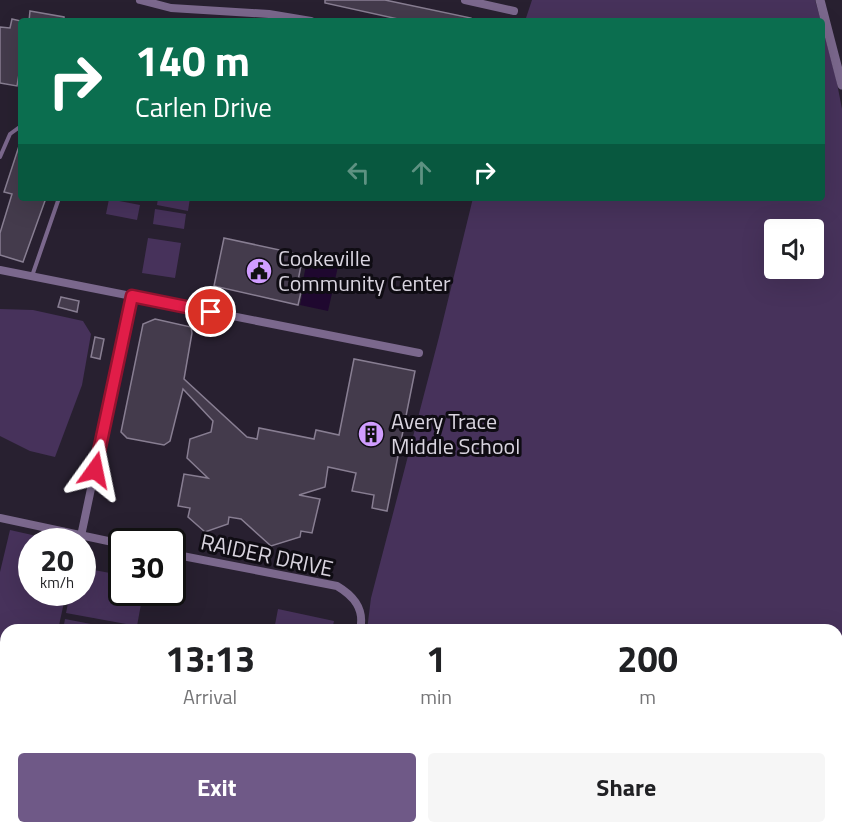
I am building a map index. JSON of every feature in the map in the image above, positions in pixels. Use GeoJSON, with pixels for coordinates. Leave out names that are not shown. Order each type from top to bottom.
{"type":"FeatureCollection","features":[{"type":"Feature","properties":{"kind":"street"},"geometry":{"type":"LineString","coordinates":[[140,0],[171,8],[269,14],[293,18]]}},
{"type":"Feature","properties":{"kind":"street"},"geometry":{"type":"LineString","coordinates":[[465,0],[514,11]]}},
{"type":"Feature","properties":{"kind":"street"},"geometry":{"type":"LineString","coordinates":[[820,0],[825,18]]}},
{"type":"Feature","properties":{"kind":"street"},"geometry":{"type":"LineString","coordinates":[[825,19],[842,85]]}},
{"type":"Feature","properties":{"kind":"street"},"geometry":{"type":"LineString","coordinates":[[0,270],[419,354]]}},
{"type":"Feature","properties":{"kind":"street"},"geometry":{"type":"LineString","coordinates":[[83,528],[132,296]]}},
{"type":"Feature","properties":{"kind":"street"},"geometry":{"type":"LineString","coordinates":[[0,518],[45,528]]}},
{"type":"Feature","properties":{"kind":"street","name":"RAIDER DRIVE"},"geometry":{"type":"LineString","coordinates":[[186,557],[337,586],[351,594],[359,607],[361,624]]}},
{"type":"Feature","properties":{"kind":"lane"},"geometry":{"type":"LineString","coordinates":[[0,157],[10,135],[18,128]]}},
{"type":"Feature","properties":{"kind":"lane"},"geometry":{"type":"LineString","coordinates":[[32,276],[58,201]]}},
{"type":"Feature","properties":{"kind":"shaded area"},"geometry":{"type":"Polygon","coordinates":[[[532,0],[815,0],[820,18],[526,18],[532,0]]]}},
{"type":"Feature","properties":{"kind":"shaded area"},"geometry":{"type":"Polygon","coordinates":[[[825,37],[842,109],[842,624],[368,624],[371,598],[472,201],[825,201],[825,37]]]}},
{"type":"Feature","properties":{"kind":"shaded area"},"geometry":{"type":"Polygon","coordinates":[[[109,201],[140,205],[137,220],[106,214],[109,201]]]}},
{"type":"Feature","properties":{"kind":"shaded area"},"geometry":{"type":"Polygon","coordinates":[[[158,201],[190,201],[188,211],[157,205],[158,201]]]}},
{"type":"Feature","properties":{"kind":"shaded area"},"geometry":{"type":"Polygon","coordinates":[[[155,209],[186,214],[184,229],[153,224],[155,209]]]}},
{"type":"Feature","properties":{"kind":"shaded area"},"geometry":{"type":"Polygon","coordinates":[[[148,238],[181,243],[175,278],[142,273],[148,238]]]}},
{"type":"Feature","properties":{"kind":"shaded area"},"geometry":{"type":"Polygon","coordinates":[[[308,256],[339,262],[328,311],[300,305],[308,256]]]}},
{"type":"Feature","properties":{"kind":"shaded area"},"geometry":{"type":"Polygon","coordinates":[[[0,309],[33,310],[83,321],[91,334],[82,385],[55,457],[30,451],[0,436],[0,309]]]}},
{"type":"Feature","properties":{"kind":"shaded area"},"geometry":{"type":"Polygon","coordinates":[[[10,530],[18,532],[18,606],[63,606],[59,624],[0,624],[0,572],[10,530]]]}},
{"type":"Feature","properties":{"kind":"shaded area"},"geometry":{"type":"Polygon","coordinates":[[[96,570],[108,573],[108,606],[141,606],[137,624],[66,613],[67,606],[96,606],[96,570]]]}},
{"type":"Feature","properties":{"kind":"shaded area"},"geometry":{"type":"Polygon","coordinates":[[[278,609],[334,621],[333,624],[275,624],[278,609]]]}},
{"type":"Feature","properties":{"kind":"shaded area"},"geometry":{"type":"Polygon","coordinates":[[[65,619],[91,624],[64,624],[65,619]]]}},
{"type":"Feature","properties":{"kind":"building"},"geometry":{"type":"Polygon","coordinates":[[[325,0],[385,0],[471,18],[393,18],[325,3],[325,0]]]}},
{"type":"Feature","properties":{"kind":"building"},"geometry":{"type":"Polygon","coordinates":[[[30,11],[64,17],[64,18],[29,18],[30,11]]]}},
{"type":"Feature","properties":{"kind":"building"},"geometry":{"type":"Polygon","coordinates":[[[12,19],[18,20],[17,86],[0,83],[0,27],[10,28],[12,19]]]}},
{"type":"Feature","properties":{"kind":"building"},"geometry":{"type":"Polygon","coordinates":[[[18,149],[18,201],[45,201],[23,262],[0,255],[0,233],[12,194],[4,192],[18,149]]]}},
{"type":"Feature","properties":{"kind":"building","name":"Cookeville Community Center"},"geometry":{"type":"Polygon","coordinates":[[[224,238],[303,255],[296,291],[301,292],[298,305],[214,286],[224,238]]]}},
{"type":"Feature","properties":{"kind":"building"},"geometry":{"type":"Polygon","coordinates":[[[61,297],[79,301],[77,312],[58,307],[61,297]]]}},
{"type":"Feature","properties":{"kind":"building","name":"Avery Trace Middle School"},"geometry":{"type":"Polygon","coordinates":[[[155,319],[191,327],[184,379],[247,437],[257,439],[259,428],[314,439],[316,430],[339,435],[354,359],[415,371],[387,511],[372,508],[374,495],[352,491],[356,473],[328,467],[325,487],[299,495],[320,499],[312,533],[301,531],[300,537],[271,546],[241,519],[229,517],[228,524],[205,532],[188,517],[190,508],[178,506],[184,474],[208,478],[187,458],[190,439],[211,432],[213,421],[183,389],[170,441],[164,445],[127,438],[121,432],[143,324],[155,319]]]}},
{"type":"Feature","properties":{"kind":"building"},"geometry":{"type":"Polygon","coordinates":[[[95,337],[104,339],[100,359],[91,357],[95,337]]]}},
{"type":"Feature","properties":{"kind":"place","name":"Cookeville Community Center"},"geometry":{"type":"Point","coordinates":[259,271]}},
{"type":"Feature","properties":{"kind":"place","name":"Avery Trace Middle School"},"geometry":{"type":"Point","coordinates":[371,434]}},
{"type":"Feature","properties":{"kind":"route"},"geometry":{"type":"LineString","coordinates":[[95,470],[132,296],[211,312]]}}]}
